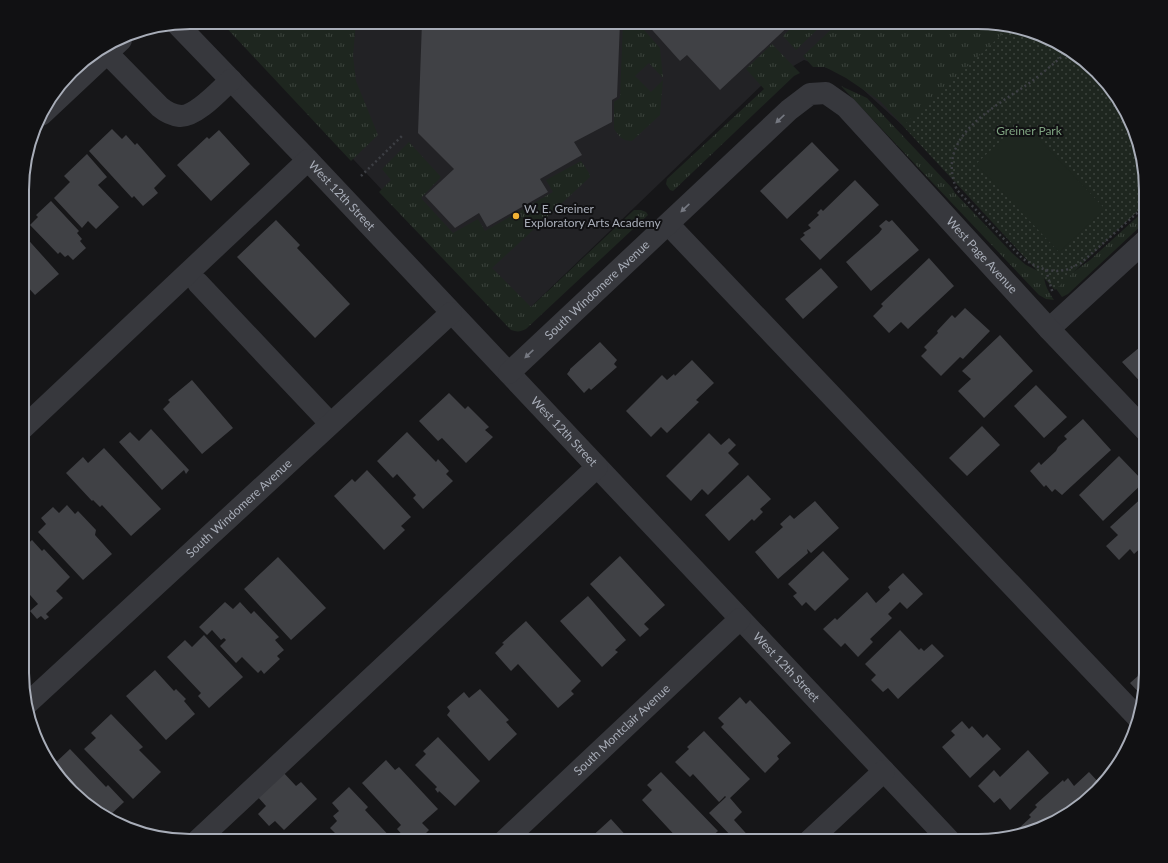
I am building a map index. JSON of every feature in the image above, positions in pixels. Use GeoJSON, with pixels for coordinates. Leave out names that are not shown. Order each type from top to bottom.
{"type":"FeatureCollection","features":[{"type":"Feature","properties":{"kind":"street","name":"West 12th Street"},"geometry":{"type":"LineString","coordinates":[[182,29],[308,160],[943,834]]}},
{"type":"Feature","properties":{"kind":"street"},"geometry":{"type":"LineString","coordinates":[[115,48],[160,107],[170,114],[182,116],[200,109],[231,80]]}},
{"type":"Feature","properties":{"kind":"street"},"geometry":{"type":"LineString","coordinates":[[56,101],[108,52]]}},
{"type":"Feature","properties":{"kind":"street","name":"West Page Avenue"},"geometry":{"type":"LineString","coordinates":[[810,94],[826,93],[846,107],[1139,424]]}},
{"type":"Feature","properties":{"kind":"street","name":"South Windomere Avenue"},"geometry":{"type":"LineString","coordinates":[[509,373],[789,110],[810,94]]}},
{"type":"Feature","properties":{"kind":"street"},"geometry":{"type":"LineString","coordinates":[[29,422],[308,160]]}},
{"type":"Feature","properties":{"kind":"street"},"geometry":{"type":"LineString","coordinates":[[668,224],[1134,714]]}},
{"type":"Feature","properties":{"kind":"street"},"geometry":{"type":"LineString","coordinates":[[1050,329],[1139,246]]}},
{"type":"Feature","properties":{"kind":"street"},"geometry":{"type":"LineString","coordinates":[[198,283],[330,423]]}},
{"type":"Feature","properties":{"kind":"street","name":"South Windomere Avenue"},"geometry":{"type":"LineString","coordinates":[[31,700],[451,313]]}},
{"type":"Feature","properties":{"kind":"street"},"geometry":{"type":"LineString","coordinates":[[204,834],[348,698],[597,467]]}},
{"type":"Feature","properties":{"kind":"street","name":"South Montclair Avenue"},"geometry":{"type":"LineString","coordinates":[[511,834],[740,619]]}},
{"type":"Feature","properties":{"kind":"street"},"geometry":{"type":"LineString","coordinates":[[816,834],[884,770]]}},
{"type":"Feature","properties":{"kind":"path"},"geometry":{"type":"LineString","coordinates":[[1065,55],[1036,78],[984,114],[970,126],[960,138],[951,164],[957,190],[1023,259],[1046,270],[1066,270],[1081,263],[1139,211]]}},
{"type":"Feature","properties":{"kind":"path"},"geometry":{"type":"LineString","coordinates":[[361,176],[403,135]]}},
{"type":"Feature","properties":{"kind":"path"},"geometry":{"type":"LineString","coordinates":[[1046,270],[1054,298]]}},
{"type":"Feature","properties":{"kind":"shaded area","name":"W. E. Greiner Exploratory Arts Academy"},"geometry":{"type":"Polygon","coordinates":[[[232,29],[983,29],[903,126],[847,75],[804,60],[765,82],[510,327],[232,29]]]}},
{"type":"Feature","properties":{"kind":"green space"},"geometry":{"type":"Polygon","coordinates":[[[228,29],[355,29],[353,56],[356,81],[378,135],[351,161],[228,29]]]}},
{"type":"Feature","properties":{"kind":"green space"},"geometry":{"type":"Polygon","coordinates":[[[623,29],[643,29],[660,48],[663,78],[649,63],[635,76],[651,92],[663,80],[660,115],[632,141],[622,138],[614,129],[614,102],[620,98],[623,29]]]}},
{"type":"Feature","properties":{"kind":"green space"},"geometry":{"type":"Polygon","coordinates":[[[790,29],[818,29],[796,50],[783,36],[790,29]]]}},
{"type":"Feature","properties":{"kind":"green space"},"geometry":{"type":"Polygon","coordinates":[[[832,29],[989,29],[1020,34],[1038,41],[949,175],[880,101],[846,78],[825,67],[813,67],[803,56],[832,29]]]}},
{"type":"Feature","properties":{"kind":"green space","name":"Greiner Park"},"geometry":{"type":"Polygon","coordinates":[[[1005,31],[1020,34],[1040,41],[1076,62],[1092,76],[1112,101],[1127,128],[1134,148],[1139,179],[1139,210],[1055,290],[903,126],[1005,31]]]}},
{"type":"Feature","properties":{"kind":"green space"},"geometry":{"type":"Polygon","coordinates":[[[772,44],[800,73],[794,76],[673,191],[670,190],[666,184],[667,179],[764,89],[746,69],[772,44]]]}},
{"type":"Feature","properties":{"kind":"green space"},"geometry":{"type":"Polygon","coordinates":[[[841,86],[867,98],[1012,253],[1026,265],[1044,274],[1047,287],[1054,300],[1046,299],[1039,295],[841,86]]]}},
{"type":"Feature","properties":{"kind":"green space"},"geometry":{"type":"Polygon","coordinates":[[[1022,121],[1105,209],[1059,252],[976,164],[1022,121]]]}},
{"type":"Feature","properties":{"kind":"green space"},"geometry":{"type":"Polygon","coordinates":[[[409,142],[441,177],[421,198],[453,233],[478,219],[485,231],[553,192],[546,180],[581,161],[590,177],[492,268],[531,307],[634,210],[641,210],[646,212],[648,215],[526,329],[513,331],[379,192],[391,180],[382,169],[409,142]]]}},
{"type":"Feature","properties":{"kind":"green space"},"geometry":{"type":"Polygon","coordinates":[[[1139,215],[1139,228],[1068,294],[1062,297],[1054,286],[1090,260],[1139,215]]]}},
{"type":"Feature","properties":{"kind":"building"},"geometry":{"type":"Polygon","coordinates":[[[422,29],[620,29],[617,97],[612,100],[612,122],[574,142],[582,155],[540,179],[548,192],[487,227],[479,213],[455,228],[425,196],[454,169],[418,133],[422,29]]]}},
{"type":"Feature","properties":{"kind":"building"},"geometry":{"type":"Polygon","coordinates":[[[651,29],[785,29],[720,90],[687,55],[680,61],[651,29]]]}},
{"type":"Feature","properties":{"kind":"building"},"geometry":{"type":"Polygon","coordinates":[[[112,129],[122,139],[126,135],[135,145],[137,143],[166,176],[154,188],[158,193],[143,206],[134,196],[132,198],[89,151],[112,129]]]}},
{"type":"Feature","properties":{"kind":"building"},"geometry":{"type":"Polygon","coordinates":[[[219,130],[250,164],[211,201],[177,165],[207,137],[209,139],[219,130]]]}},
{"type":"Feature","properties":{"kind":"building"},"geometry":{"type":"Polygon","coordinates":[[[812,142],[839,170],[787,219],[760,191],[812,142]]]}},
{"type":"Feature","properties":{"kind":"building"},"geometry":{"type":"Polygon","coordinates":[[[87,154],[107,177],[98,185],[119,207],[96,229],[88,221],[82,228],[54,198],[70,182],[64,176],[87,154]]]}},
{"type":"Feature","properties":{"kind":"building"},"geometry":{"type":"Polygon","coordinates":[[[855,180],[879,205],[820,260],[800,239],[805,235],[803,233],[811,228],[808,225],[819,215],[817,213],[821,209],[823,211],[855,180]]]}},
{"type":"Feature","properties":{"kind":"building"},"geometry":{"type":"Polygon","coordinates":[[[51,201],[79,231],[77,233],[82,239],[80,241],[86,248],[73,260],[68,255],[65,257],[60,252],[58,254],[30,225],[38,217],[36,215],[51,201]]]}},
{"type":"Feature","properties":{"kind":"building"},"geometry":{"type":"Polygon","coordinates":[[[276,220],[300,245],[297,248],[350,304],[315,338],[237,257],[276,220]]]}},
{"type":"Feature","properties":{"kind":"building"},"geometry":{"type":"Polygon","coordinates":[[[886,220],[889,222],[892,220],[919,250],[871,291],[846,262],[879,233],[882,229],[879,226],[886,220]]]}},
{"type":"Feature","properties":{"kind":"building"},"geometry":{"type":"Polygon","coordinates":[[[29,241],[59,274],[35,295],[29,288],[29,241]]]}},
{"type":"Feature","properties":{"kind":"building"},"geometry":{"type":"Polygon","coordinates":[[[929,258],[954,286],[908,329],[901,322],[889,333],[873,316],[883,306],[881,304],[929,258]]]}},
{"type":"Feature","properties":{"kind":"building"},"geometry":{"type":"Polygon","coordinates":[[[821,268],[838,287],[803,319],[785,299],[821,268]]]}},
{"type":"Feature","properties":{"kind":"building"},"geometry":{"type":"Polygon","coordinates":[[[965,308],[990,331],[963,359],[960,357],[941,376],[921,356],[927,350],[924,347],[938,333],[937,331],[952,315],[955,318],[965,308]]]}},
{"type":"Feature","properties":{"kind":"building"},"geometry":{"type":"Polygon","coordinates":[[[1000,335],[1033,371],[984,418],[958,391],[971,379],[962,371],[1000,335]]]}},
{"type":"Feature","properties":{"kind":"building"},"geometry":{"type":"Polygon","coordinates":[[[600,342],[617,360],[614,364],[617,367],[591,390],[589,388],[584,393],[567,374],[570,369],[600,342]]]}},
{"type":"Feature","properties":{"kind":"building"},"geometry":{"type":"Polygon","coordinates":[[[1139,348],[1139,380],[1122,362],[1139,348]]]}},
{"type":"Feature","properties":{"kind":"building"},"geometry":{"type":"Polygon","coordinates":[[[692,360],[714,383],[696,400],[699,402],[667,433],[661,427],[651,437],[626,411],[662,375],[667,380],[674,374],[675,376],[692,360]]]}},
{"type":"Feature","properties":{"kind":"building"},"geometry":{"type":"Polygon","coordinates":[[[192,380],[233,428],[202,454],[163,409],[170,402],[168,400],[192,380]]]}},
{"type":"Feature","properties":{"kind":"building"},"geometry":{"type":"Polygon","coordinates":[[[1036,385],[1067,417],[1044,438],[1014,406],[1036,385]]]}},
{"type":"Feature","properties":{"kind":"building"},"geometry":{"type":"Polygon","coordinates":[[[449,393],[465,409],[468,406],[489,427],[485,430],[493,437],[466,463],[442,438],[438,441],[419,421],[449,393]]]}},
{"type":"Feature","properties":{"kind":"building"},"geometry":{"type":"Polygon","coordinates":[[[1083,419],[1111,450],[1062,495],[1055,489],[1052,492],[1046,485],[1044,487],[1030,471],[1039,462],[1041,465],[1056,451],[1058,447],[1067,439],[1064,436],[1083,419]]]}},
{"type":"Feature","properties":{"kind":"building"},"geometry":{"type":"Polygon","coordinates":[[[982,426],[1000,445],[967,476],[949,458],[982,426]]]}},
{"type":"Feature","properties":{"kind":"building"},"geometry":{"type":"Polygon","coordinates":[[[151,429],[189,470],[186,474],[184,470],[162,490],[119,442],[130,432],[139,441],[151,429]]]}},
{"type":"Feature","properties":{"kind":"building"},"geometry":{"type":"Polygon","coordinates":[[[407,432],[436,462],[438,459],[449,471],[446,474],[453,481],[423,509],[413,498],[416,495],[397,474],[393,478],[377,461],[407,432]]]}},
{"type":"Feature","properties":{"kind":"building"},"geometry":{"type":"Polygon","coordinates":[[[709,433],[721,445],[729,438],[736,445],[728,453],[739,464],[708,495],[702,489],[691,501],[666,476],[709,433]]]}},
{"type":"Feature","properties":{"kind":"building"},"geometry":{"type":"Polygon","coordinates":[[[104,448],[161,509],[131,536],[102,505],[100,507],[93,500],[92,501],[66,473],[83,457],[88,463],[104,448]]]}},
{"type":"Feature","properties":{"kind":"building"},"geometry":{"type":"Polygon","coordinates":[[[1119,456],[1139,477],[1139,487],[1103,521],[1079,495],[1119,456]]]}},
{"type":"Feature","properties":{"kind":"building"},"geometry":{"type":"Polygon","coordinates":[[[367,470],[411,517],[401,526],[405,530],[384,550],[334,496],[352,479],[355,482],[367,470]]]}},
{"type":"Feature","properties":{"kind":"building"},"geometry":{"type":"Polygon","coordinates":[[[748,475],[771,499],[760,509],[763,512],[754,521],[752,519],[729,541],[705,515],[748,475]]]}},
{"type":"Feature","properties":{"kind":"building"},"geometry":{"type":"Polygon","coordinates":[[[1139,500],[1139,549],[1134,554],[1130,549],[1119,560],[1106,546],[1118,535],[1110,527],[1139,500]]]}},
{"type":"Feature","properties":{"kind":"building"},"geometry":{"type":"Polygon","coordinates":[[[815,501],[839,528],[811,553],[807,549],[808,553],[778,579],[755,552],[783,527],[780,524],[790,515],[794,519],[815,501]]]}},
{"type":"Feature","properties":{"kind":"building"},"geometry":{"type":"Polygon","coordinates":[[[67,505],[75,514],[78,511],[96,530],[95,535],[112,554],[83,580],[38,532],[46,524],[41,518],[53,507],[59,513],[67,505]]]}},
{"type":"Feature","properties":{"kind":"building"},"geometry":{"type":"Polygon","coordinates":[[[32,540],[42,551],[44,549],[70,577],[56,591],[63,598],[46,614],[49,617],[45,620],[41,616],[37,619],[30,611],[38,604],[29,594],[29,543],[32,540]]]}},
{"type":"Feature","properties":{"kind":"building"},"geometry":{"type":"Polygon","coordinates":[[[823,551],[849,579],[815,611],[806,602],[802,606],[793,596],[797,593],[788,584],[823,551]]]}},
{"type":"Feature","properties":{"kind":"building"},"geometry":{"type":"Polygon","coordinates":[[[620,556],[665,605],[644,624],[649,629],[640,637],[590,584],[620,556]]]}},
{"type":"Feature","properties":{"kind":"building"},"geometry":{"type":"Polygon","coordinates":[[[278,557],[326,608],[291,640],[244,589],[278,557]]]}},
{"type":"Feature","properties":{"kind":"building"},"geometry":{"type":"Polygon","coordinates":[[[903,573],[923,594],[907,609],[900,602],[888,614],[892,618],[870,639],[873,642],[858,657],[845,643],[841,647],[823,629],[835,618],[837,620],[867,592],[876,603],[890,590],[888,587],[903,573]]]}},
{"type":"Feature","properties":{"kind":"building"},"geometry":{"type":"Polygon","coordinates":[[[588,596],[626,640],[615,650],[618,652],[602,667],[560,621],[588,596]]]}},
{"type":"Feature","properties":{"kind":"building"},"geometry":{"type":"Polygon","coordinates":[[[225,602],[233,609],[240,602],[251,614],[254,611],[279,637],[275,640],[284,650],[277,656],[280,659],[264,674],[261,670],[258,673],[242,657],[236,663],[220,646],[226,640],[224,638],[221,640],[212,630],[207,635],[199,627],[225,602]]]}},
{"type":"Feature","properties":{"kind":"building"},"geometry":{"type":"Polygon","coordinates":[[[526,621],[581,681],[571,691],[574,694],[558,708],[518,664],[511,671],[495,653],[504,644],[502,643],[526,621]]]}},
{"type":"Feature","properties":{"kind":"building"},"geometry":{"type":"Polygon","coordinates":[[[900,630],[919,650],[921,648],[924,651],[932,644],[944,656],[898,699],[888,688],[883,692],[871,680],[876,675],[865,664],[900,630]]]}},
{"type":"Feature","properties":{"kind":"building"},"geometry":{"type":"Polygon","coordinates":[[[204,635],[243,677],[209,708],[198,696],[201,693],[167,657],[185,640],[192,647],[204,635]]]}},
{"type":"Feature","properties":{"kind":"building"},"geometry":{"type":"Polygon","coordinates":[[[155,670],[174,691],[176,689],[186,699],[184,701],[195,714],[166,740],[126,696],[155,670]]]}},
{"type":"Feature","properties":{"kind":"building"},"geometry":{"type":"Polygon","coordinates":[[[1139,675],[1138,692],[1130,683],[1139,675]]]}},
{"type":"Feature","properties":{"kind":"building"},"geometry":{"type":"Polygon","coordinates":[[[480,689],[509,720],[506,722],[517,734],[489,761],[447,715],[450,711],[447,707],[464,692],[469,698],[480,689]]]}},
{"type":"Feature","properties":{"kind":"building"},"geometry":{"type":"Polygon","coordinates":[[[740,697],[746,704],[750,700],[791,743],[777,756],[779,759],[765,773],[721,727],[724,724],[718,718],[740,697]]]}},
{"type":"Feature","properties":{"kind":"building"},"geometry":{"type":"Polygon","coordinates":[[[111,714],[143,747],[139,750],[161,772],[133,799],[84,749],[96,738],[91,733],[111,714]]]}},
{"type":"Feature","properties":{"kind":"building"},"geometry":{"type":"Polygon","coordinates":[[[962,721],[969,729],[972,726],[983,738],[987,734],[1001,749],[970,778],[942,747],[955,735],[951,731],[962,721]]]}},
{"type":"Feature","properties":{"kind":"building"},"geometry":{"type":"Polygon","coordinates":[[[704,731],[750,779],[730,798],[742,812],[734,820],[747,834],[729,834],[709,813],[726,797],[725,796],[719,802],[693,774],[690,777],[675,762],[689,749],[687,747],[704,731]]]}},
{"type":"Feature","properties":{"kind":"building"},"geometry":{"type":"Polygon","coordinates":[[[438,737],[480,781],[455,806],[439,791],[438,793],[435,789],[437,787],[415,765],[426,754],[423,751],[438,737]]]}},
{"type":"Feature","properties":{"kind":"building"},"geometry":{"type":"Polygon","coordinates":[[[70,749],[106,787],[108,785],[124,802],[112,813],[109,812],[92,801],[76,787],[56,762],[70,749]]]}},
{"type":"Feature","properties":{"kind":"building"},"geometry":{"type":"Polygon","coordinates":[[[1028,750],[1049,773],[1010,810],[1000,798],[994,803],[978,786],[994,770],[1000,777],[1028,750]]]}},
{"type":"Feature","properties":{"kind":"building"},"geometry":{"type":"Polygon","coordinates":[[[386,760],[395,770],[399,767],[438,809],[422,823],[429,830],[425,834],[402,834],[397,829],[401,825],[362,783],[386,760]]]}},
{"type":"Feature","properties":{"kind":"building"},"geometry":{"type":"Polygon","coordinates":[[[282,771],[296,786],[301,782],[317,799],[284,830],[275,821],[269,826],[258,814],[266,806],[256,795],[282,771]]]}},
{"type":"Feature","properties":{"kind":"building"},"geometry":{"type":"Polygon","coordinates":[[[661,772],[718,831],[715,834],[674,834],[642,800],[652,790],[647,785],[661,772]]]}},
{"type":"Feature","properties":{"kind":"building"},"geometry":{"type":"Polygon","coordinates":[[[1089,772],[1097,781],[1076,801],[1067,807],[1040,822],[1018,829],[1031,817],[1029,815],[1037,807],[1035,805],[1063,780],[1064,782],[1068,778],[1074,786],[1089,772]]]}},
{"type":"Feature","properties":{"kind":"building"},"geometry":{"type":"Polygon","coordinates":[[[349,787],[368,807],[365,810],[387,834],[336,834],[330,828],[337,821],[333,816],[339,811],[332,803],[349,787]]]}},
{"type":"Feature","properties":{"kind":"building"},"geometry":{"type":"Polygon","coordinates":[[[611,819],[625,834],[594,834],[611,819]]]}},
{"type":"Feature","properties":{"kind":"place","name":"W. E. Greiner Exploratory Arts Academy"},"geometry":{"type":"Point","coordinates":[516,216]}}]}
